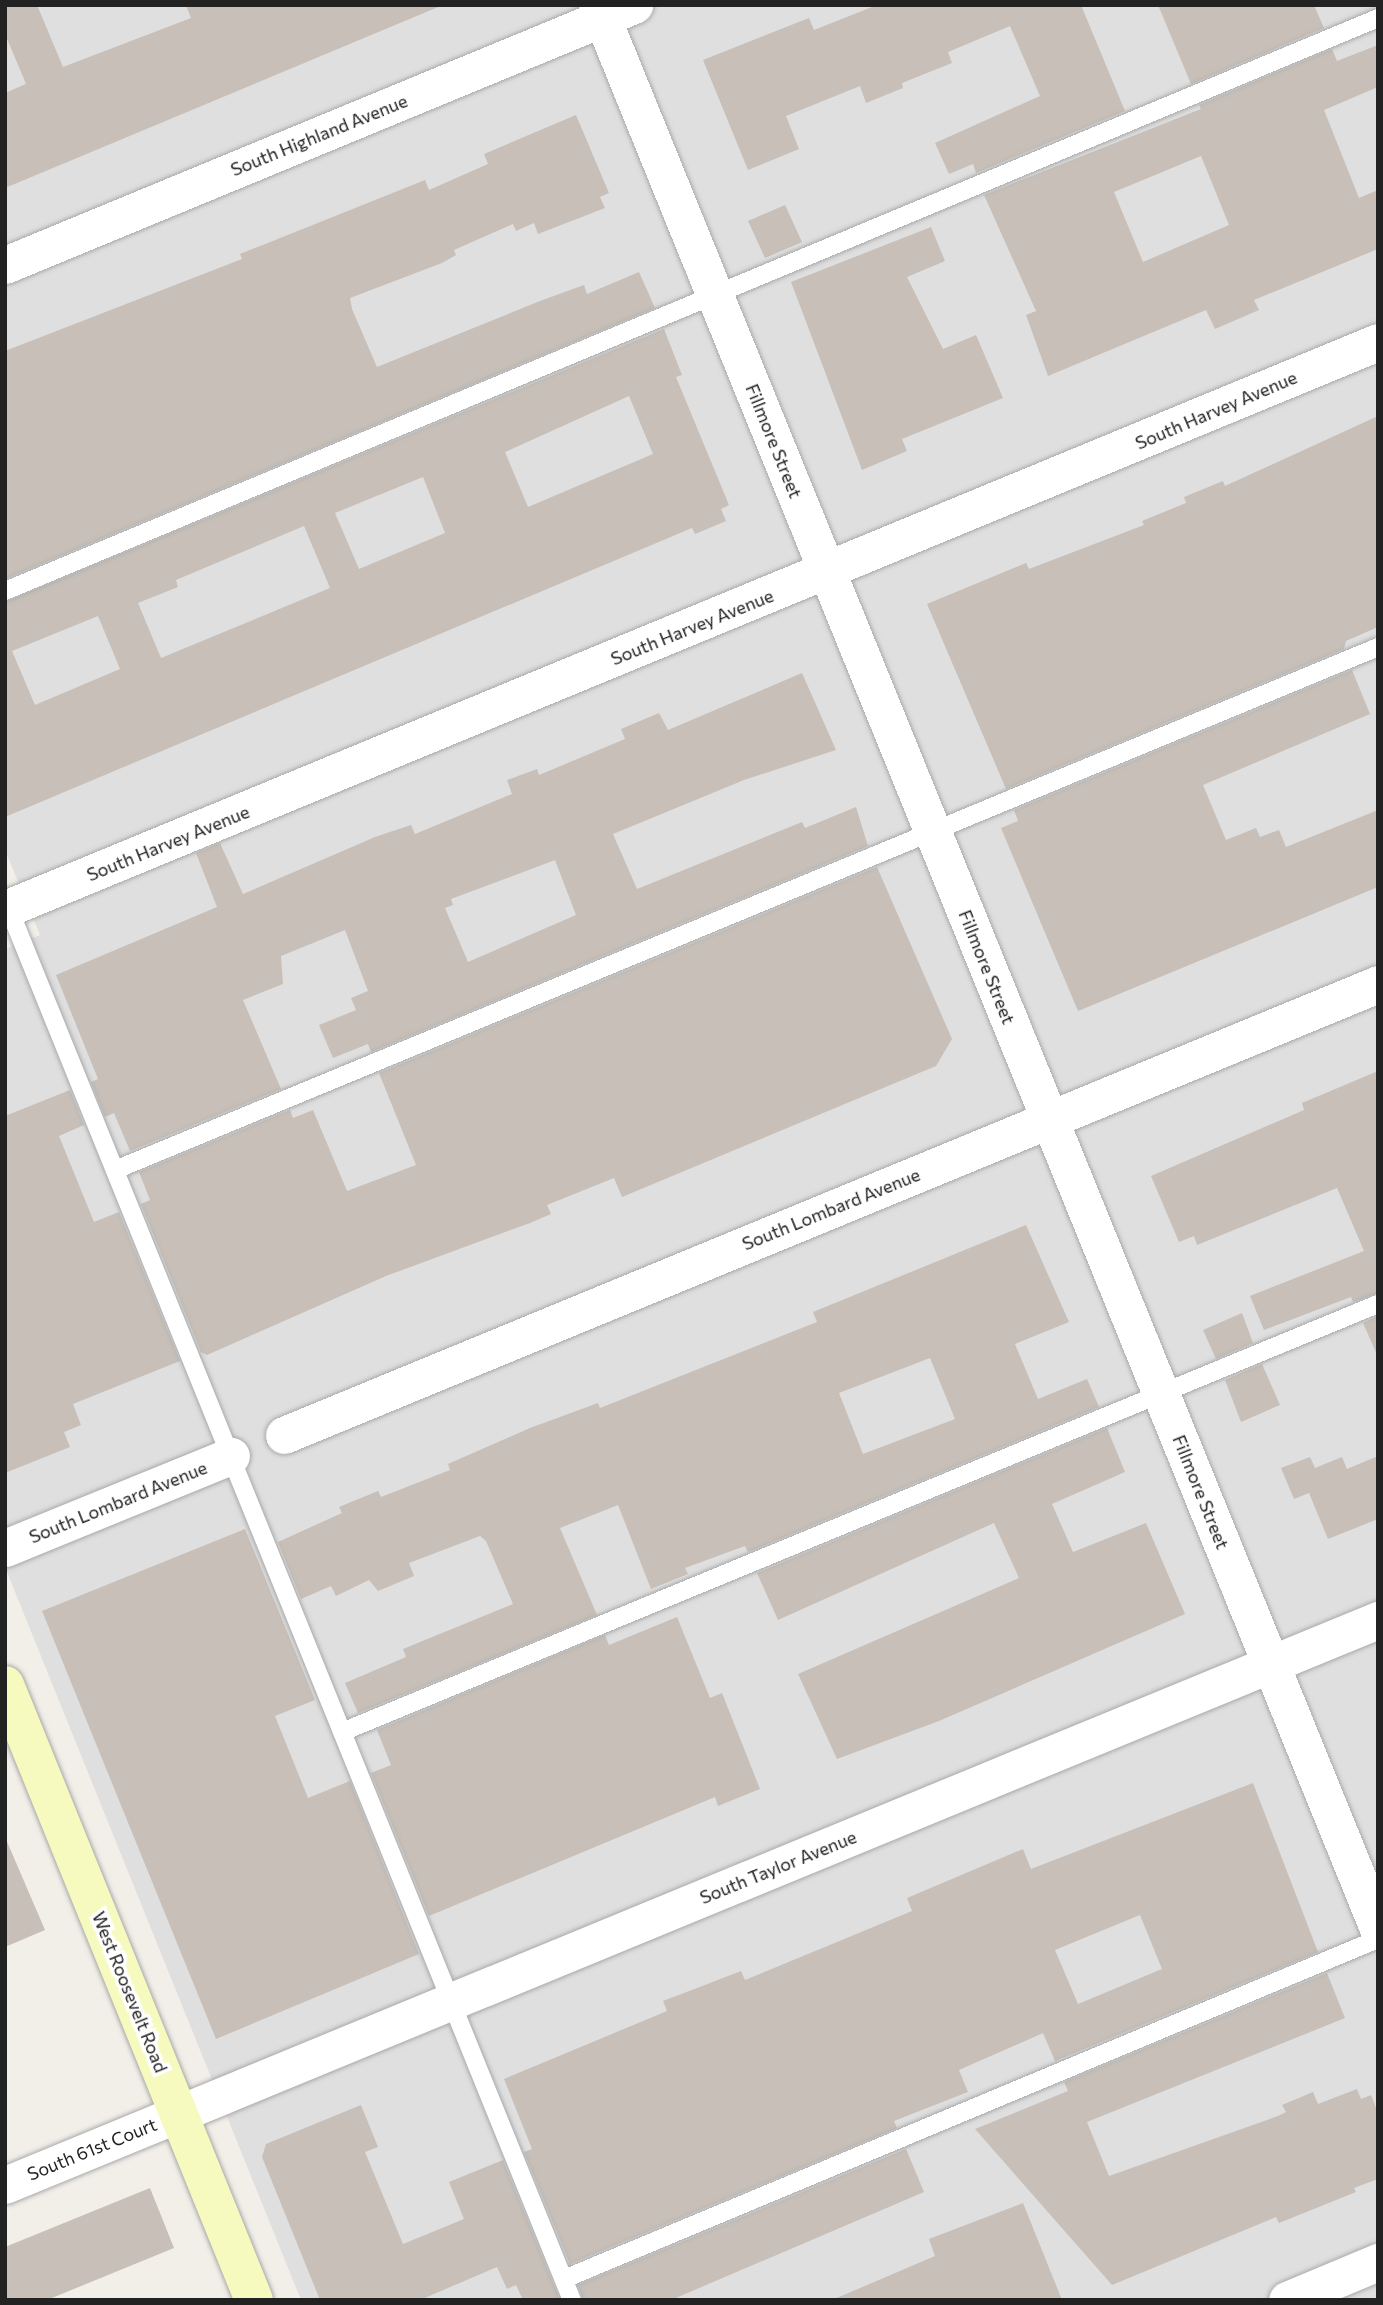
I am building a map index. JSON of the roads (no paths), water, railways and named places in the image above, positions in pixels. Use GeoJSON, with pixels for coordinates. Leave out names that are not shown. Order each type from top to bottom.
{"type":"FeatureCollection","features":[{"type":"Feature","properties":{"kind":"main road","name":"West Roosevelt Road"},"geometry":{"type":"LineString","coordinates":[[5,1685],[254,2300]]}},
{"type":"Feature","properties":{"kind":"street","name":"South Highland Avenue"},"geometry":{"type":"LineString","coordinates":[[5,265],[611,10]]}},
{"type":"Feature","properties":{"kind":"street","name":"Fillmore Street"},"geometry":{"type":"LineString","coordinates":[[611,10],[715,295],[1378,1928]]}},
{"type":"Feature","properties":{"kind":"street","name":"South Harvey Avenue"},"geometry":{"type":"LineString","coordinates":[[6,906],[827,572],[1378,342]]}},
{"type":"Feature","properties":{"kind":"street","name":"South Lombard Avenue"},"geometry":{"type":"LineString","coordinates":[[284,1435],[1378,984]]}},
{"type":"Feature","properties":{"kind":"street","name":"South Lombard Avenue"},"geometry":{"type":"LineString","coordinates":[[5,1548],[231,1456]]}},
{"type":"Feature","properties":{"kind":"street","name":"South Taylor Avenue"},"geometry":{"type":"LineString","coordinates":[[179,2114],[1378,1620]]}},
{"type":"Feature","properties":{"kind":"street","name":"South 61st Court"},"geometry":{"type":"LineString","coordinates":[[5,2185],[179,2114]]}},
{"type":"Feature","properties":{"kind":"street"},"geometry":{"type":"LineString","coordinates":[[1287,2300],[1378,2262]]}},
{"type":"Feature","properties":{"kind":"lane"},"geometry":{"type":"LineString","coordinates":[[5,591],[1378,18]]}},
{"type":"Feature","properties":{"kind":"lane"},"geometry":{"type":"LineString","coordinates":[[115,1170],[1378,648]]}},
{"type":"Feature","properties":{"kind":"lane"},"geometry":{"type":"LineString","coordinates":[[6,906],[572,2300]]}},
{"type":"Feature","properties":{"kind":"lane"},"geometry":{"type":"LineString","coordinates":[[342,1732],[1378,1304]]}},
{"type":"Feature","properties":{"kind":"lane"},"geometry":{"type":"LineString","coordinates":[[564,2279],[1378,1939]]}}]}
